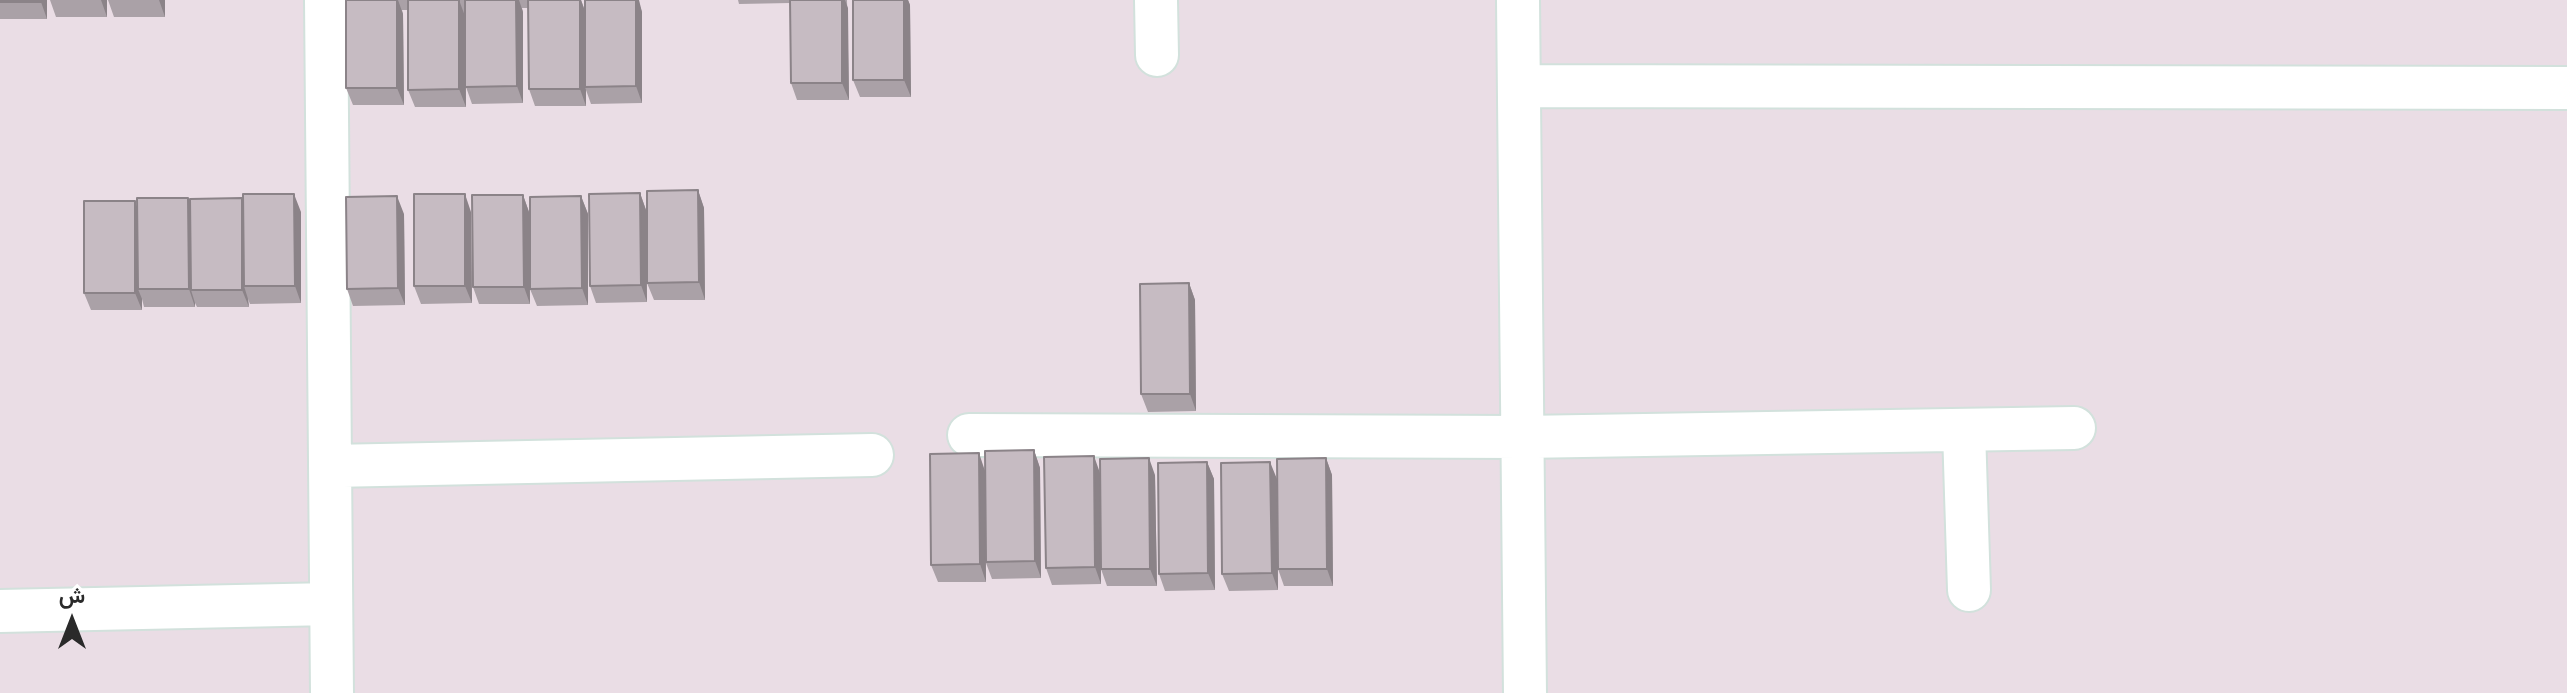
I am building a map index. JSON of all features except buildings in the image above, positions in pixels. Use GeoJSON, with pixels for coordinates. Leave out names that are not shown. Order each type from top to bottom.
{"type":"FeatureCollection","features":[{"type":"Feature","properties":{"kind":"street"},"geometry":{"type":"LineString","coordinates":[[326,0],[332,693]]}},
{"type":"Feature","properties":{"kind":"street"},"geometry":{"type":"LineString","coordinates":[[1156,0],[1157,55]]}},
{"type":"Feature","properties":{"kind":"street"},"geometry":{"type":"LineString","coordinates":[[1518,0],[1525,693]]}},
{"type":"Feature","properties":{"kind":"street"},"geometry":{"type":"LineString","coordinates":[[1519,86],[2567,88]]}},
{"type":"Feature","properties":{"kind":"street"},"geometry":{"type":"LineString","coordinates":[[969,435],[1522,437],[2074,428]]}},
{"type":"Feature","properties":{"kind":"street"},"geometry":{"type":"LineString","coordinates":[[1964,430],[1969,590]]}},
{"type":"Feature","properties":{"kind":"street"},"geometry":{"type":"LineString","coordinates":[[331,466],[872,455]]}},
{"type":"Feature","properties":{"kind":"street"},"geometry":{"type":"LineString","coordinates":[[0,611],[331,604]]}}]}
